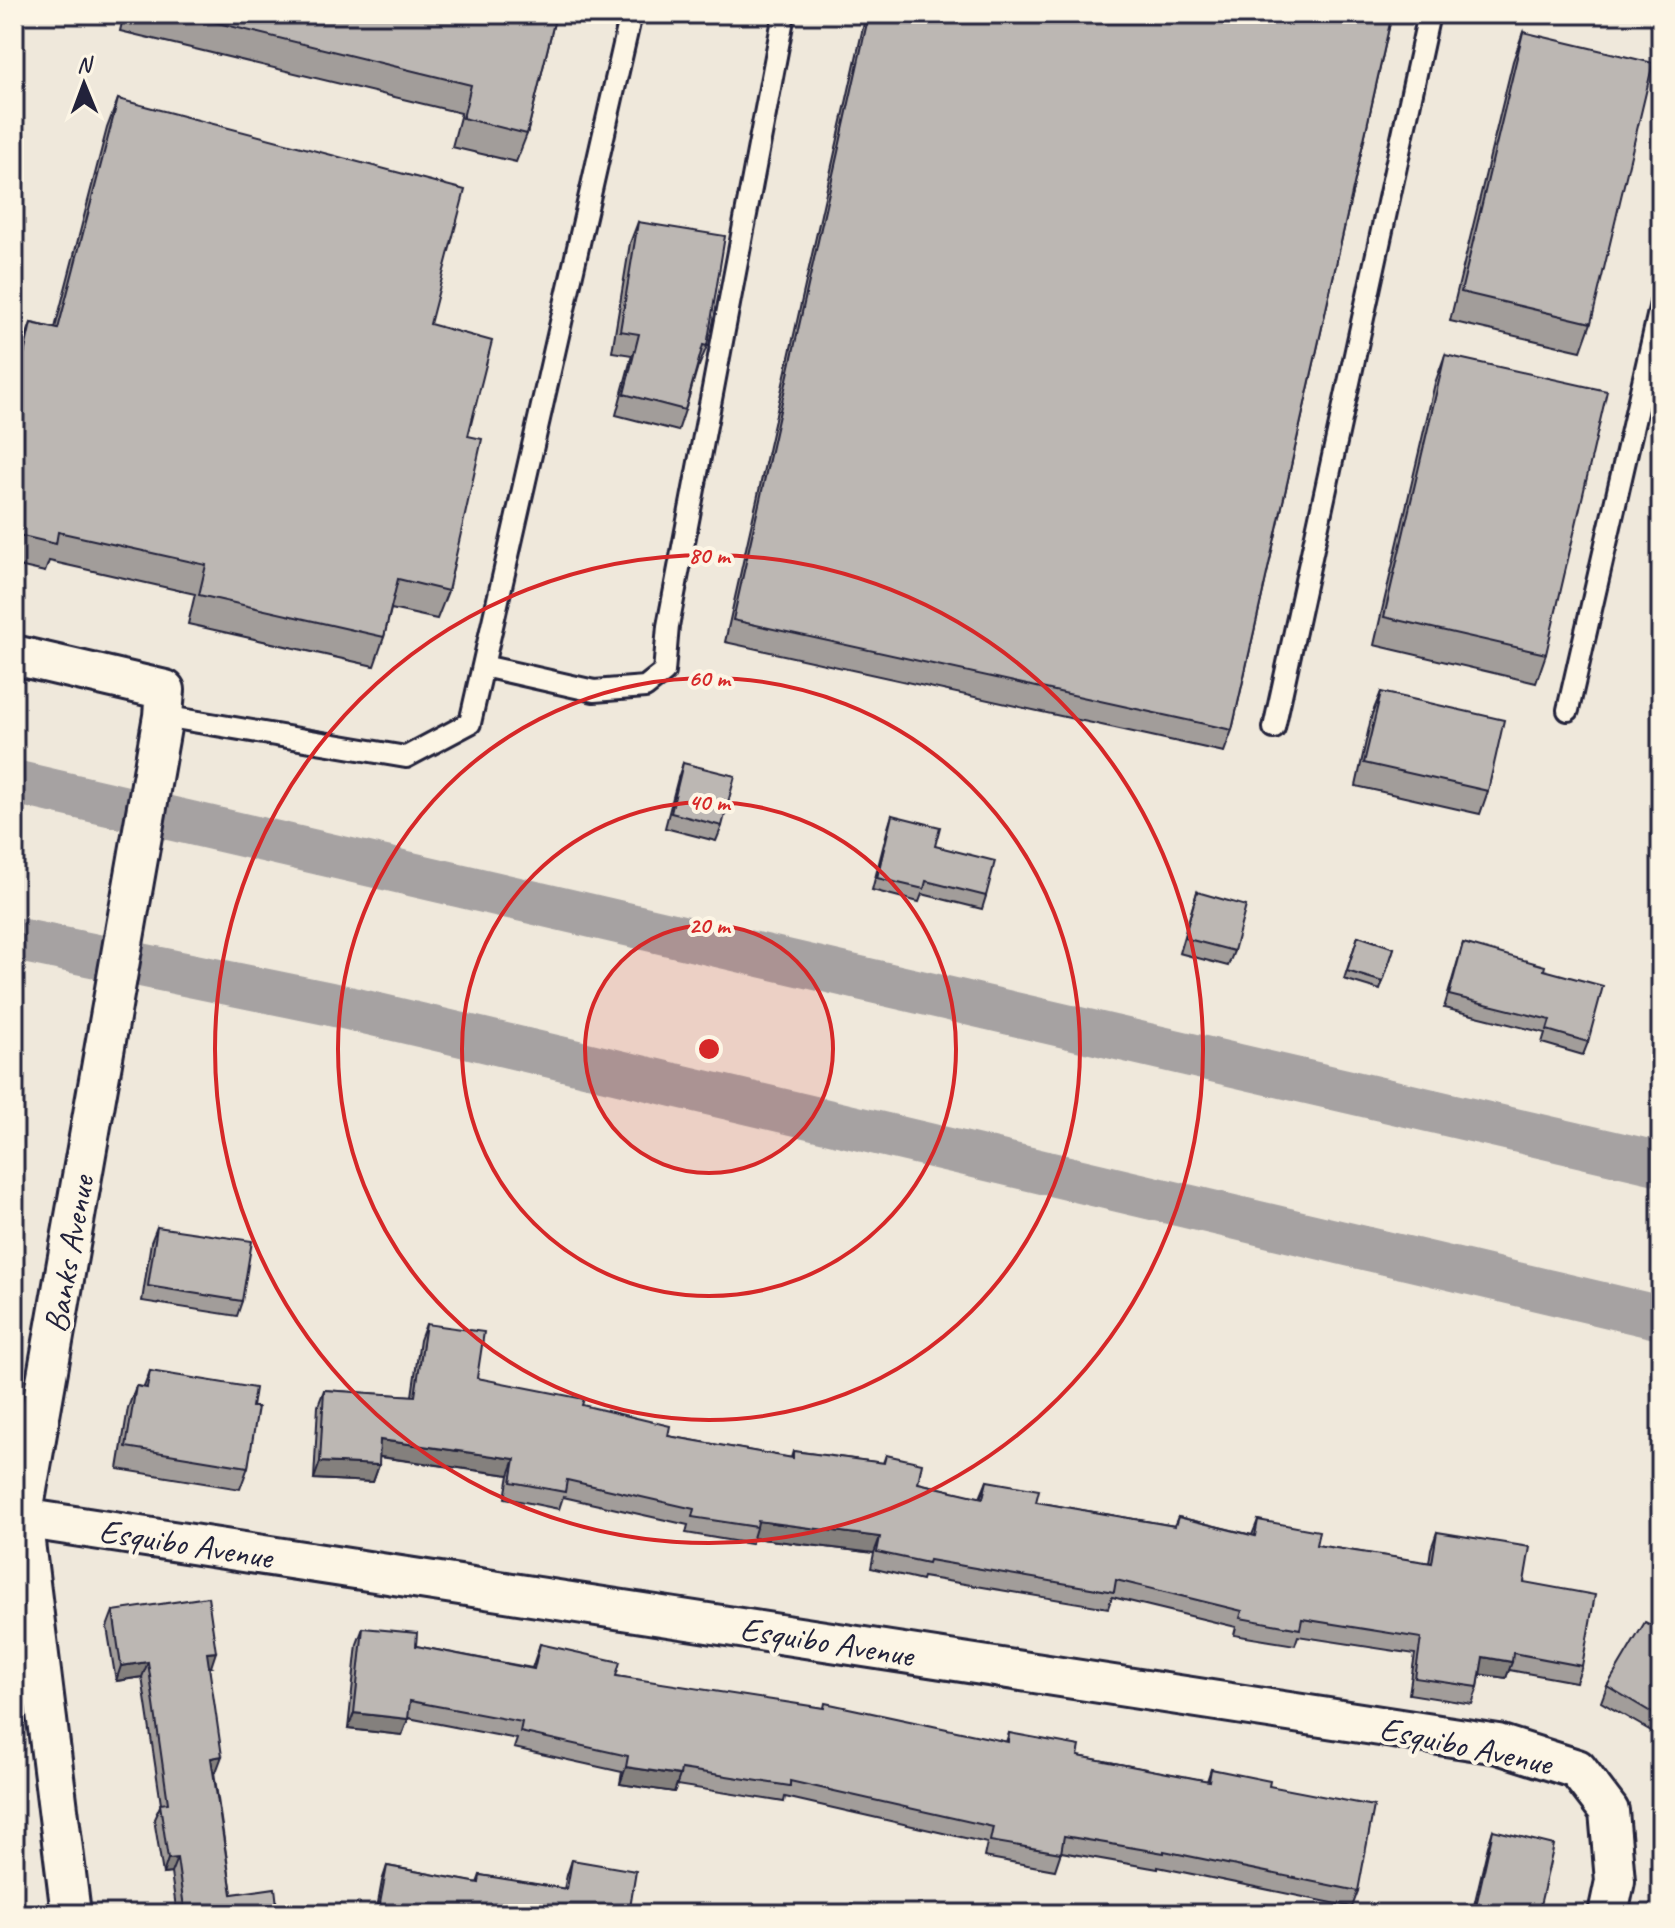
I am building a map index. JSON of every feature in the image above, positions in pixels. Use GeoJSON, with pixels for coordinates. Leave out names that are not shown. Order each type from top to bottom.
{"type":"FeatureCollection","features":[{"type":"Feature","properties":{"kind":"street"},"geometry":{"type":"LineString","coordinates":[[14,655],[164,703]]}},
{"type":"Feature","properties":{"kind":"street","name":"Banks Avenue"},"geometry":{"type":"LineString","coordinates":[[71,1914],[22,1518],[164,703]]}},
{"type":"Feature","properties":{"kind":"street","name":"Esquibo Avenue"},"geometry":{"type":"LineString","coordinates":[[22,1518],[1498,1744],[1577,1769],[1609,1811],[1615,1881],[1608,1914]]}},
{"type":"Feature","properties":{"kind":"lane"},"geometry":{"type":"LineString","coordinates":[[164,703],[406,757],[470,723],[631,14]]}},
{"type":"Feature","properties":{"kind":"lane"},"geometry":{"type":"LineString","coordinates":[[483,666],[594,691],[645,687],[664,672],[668,626],[784,14]]}},
{"type":"Feature","properties":{"kind":"lane"},"geometry":{"type":"LineString","coordinates":[[1274,728],[1429,14]]}},
{"type":"Feature","properties":{"kind":"lane"},"geometry":{"type":"LineString","coordinates":[[1568,710],[1661,303]]}},
{"type":"Feature","properties":{"kind":"building"},"geometry":{"type":"Polygon","coordinates":[[[14,14],[21,14],[14,44],[14,14]]]}},
{"type":"Feature","properties":{"kind":"building"},"geometry":{"type":"Polygon","coordinates":[[[181,14],[556,14],[527,134],[463,118],[471,85],[181,14]]]}},
{"type":"Feature","properties":{"kind":"building"},"geometry":{"type":"Polygon","coordinates":[[[869,14],[1392,14],[1232,730],[733,620],[869,14]]]}},
{"type":"Feature","properties":{"kind":"building"},"geometry":{"type":"Polygon","coordinates":[[[1523,32],[1653,63],[1591,323],[1461,292],[1523,32]]]}},
{"type":"Feature","properties":{"kind":"building"},"geometry":{"type":"Polygon","coordinates":[[[118,99],[465,190],[430,324],[492,341],[468,436],[482,439],[448,591],[398,579],[384,637],[199,595],[206,565],[58,532],[56,544],[14,534],[14,399],[31,323],[58,329],[118,99]]]}},
{"type":"Feature","properties":{"kind":"building"},"geometry":{"type":"Polygon","coordinates":[[[638,222],[725,236],[707,346],[703,345],[685,410],[624,394],[639,334],[620,331],[638,222]]]}},
{"type":"Feature","properties":{"kind":"building"},"geometry":{"type":"Polygon","coordinates":[[[1445,355],[1607,391],[1546,654],[1384,617],[1445,355]]]}},
{"type":"Feature","properties":{"kind":"building"},"geometry":{"type":"Polygon","coordinates":[[[1381,692],[1504,720],[1488,791],[1364,763],[1381,692]]]}},
{"type":"Feature","properties":{"kind":"building"},"geometry":{"type":"Polygon","coordinates":[[[683,763],[735,776],[722,826],[671,813],[683,763]]]}},
{"type":"Feature","properties":{"kind":"building"},"geometry":{"type":"Polygon","coordinates":[[[892,815],[940,827],[935,846],[995,861],[986,896],[926,881],[924,889],[877,878],[892,815]]]}},
{"type":"Feature","properties":{"kind":"building"},"geometry":{"type":"Polygon","coordinates":[[[1197,892],[1246,906],[1234,951],[1184,938],[1197,892]]]}},
{"type":"Feature","properties":{"kind":"building"},"geometry":{"type":"Polygon","coordinates":[[[1358,936],[1394,948],[1383,982],[1347,971],[1358,936]]]}},
{"type":"Feature","properties":{"kind":"building"},"geometry":{"type":"Polygon","coordinates":[[[1463,943],[1603,986],[1588,1042],[1547,1030],[1550,1020],[1449,995],[1463,943]]]}},
{"type":"Feature","properties":{"kind":"building"},"geometry":{"type":"Polygon","coordinates":[[[157,1227],[252,1241],[242,1301],[148,1286],[157,1227]]]}},
{"type":"Feature","properties":{"kind":"building"},"geometry":{"type":"Polygon","coordinates":[[[426,1324],[484,1332],[477,1378],[584,1399],[582,1405],[670,1426],[668,1436],[793,1458],[793,1451],[884,1463],[886,1455],[922,1463],[918,1483],[983,1498],[987,1481],[1039,1490],[1036,1502],[1175,1526],[1178,1517],[1255,1536],[1258,1520],[1319,1531],[1316,1545],[1432,1563],[1437,1532],[1530,1547],[1524,1582],[1595,1595],[1582,1666],[1513,1653],[1512,1662],[1483,1657],[1478,1687],[1415,1678],[1421,1638],[1302,1619],[1300,1629],[1240,1618],[1242,1611],[1116,1580],[1114,1592],[929,1560],[928,1563],[877,1552],[880,1537],[758,1521],[757,1527],[692,1517],[694,1509],[567,1480],[565,1492],[511,1482],[515,1459],[380,1440],[379,1465],[320,1462],[324,1390],[415,1396],[426,1324]]]}},
{"type":"Feature","properties":{"kind":"building"},"geometry":{"type":"Polygon","coordinates":[[[150,1371],[255,1388],[252,1407],[258,1407],[248,1467],[126,1447],[136,1386],[147,1388],[150,1371]]]}},
{"type":"Feature","properties":{"kind":"building"},"geometry":{"type":"Polygon","coordinates":[[[208,1597],[216,1652],[207,1653],[222,1756],[211,1758],[232,1894],[275,1888],[278,1914],[185,1914],[177,1858],[168,1859],[160,1804],[168,1803],[148,1662],[121,1666],[113,1611],[208,1597]]]}},
{"type":"Feature","properties":{"kind":"building"},"geometry":{"type":"Polygon","coordinates":[[[1645,1622],[1661,1630],[1661,1718],[1607,1686],[1645,1622]]]}},
{"type":"Feature","properties":{"kind":"building"},"geometry":{"type":"Polygon","coordinates":[[[363,1628],[417,1633],[416,1646],[534,1669],[540,1644],[620,1662],[616,1676],[824,1708],[825,1703],[1008,1742],[1009,1733],[1080,1746],[1078,1756],[1209,1781],[1211,1769],[1270,1781],[1269,1786],[1374,1806],[1358,1891],[1164,1851],[1064,1836],[1061,1853],[990,1841],[993,1827],[790,1781],[790,1786],[681,1769],[680,1775],[626,1767],[628,1756],[520,1732],[522,1722],[410,1701],[408,1719],[354,1713],[363,1628]]]}},
{"type":"Feature","properties":{"kind":"building"},"geometry":{"type":"Polygon","coordinates":[[[1493,1830],[1554,1845],[1538,1914],[1509,1914],[1476,1906],[1493,1830]]]}},
{"type":"Feature","properties":{"kind":"building"},"geometry":{"type":"Polygon","coordinates":[[[572,1860],[636,1871],[629,1914],[378,1914],[387,1866],[479,1883],[480,1875],[567,1889],[572,1860]]]}},
{"type":"Feature","properties":{"kind":"waterway"},"geometry":{"type":"LineString","coordinates":[[14,782],[1661,1164]]}},
{"type":"Feature","properties":{"kind":"waterway"},"geometry":{"type":"LineString","coordinates":[[14,939],[331,1004],[1661,1318]]}}]}
